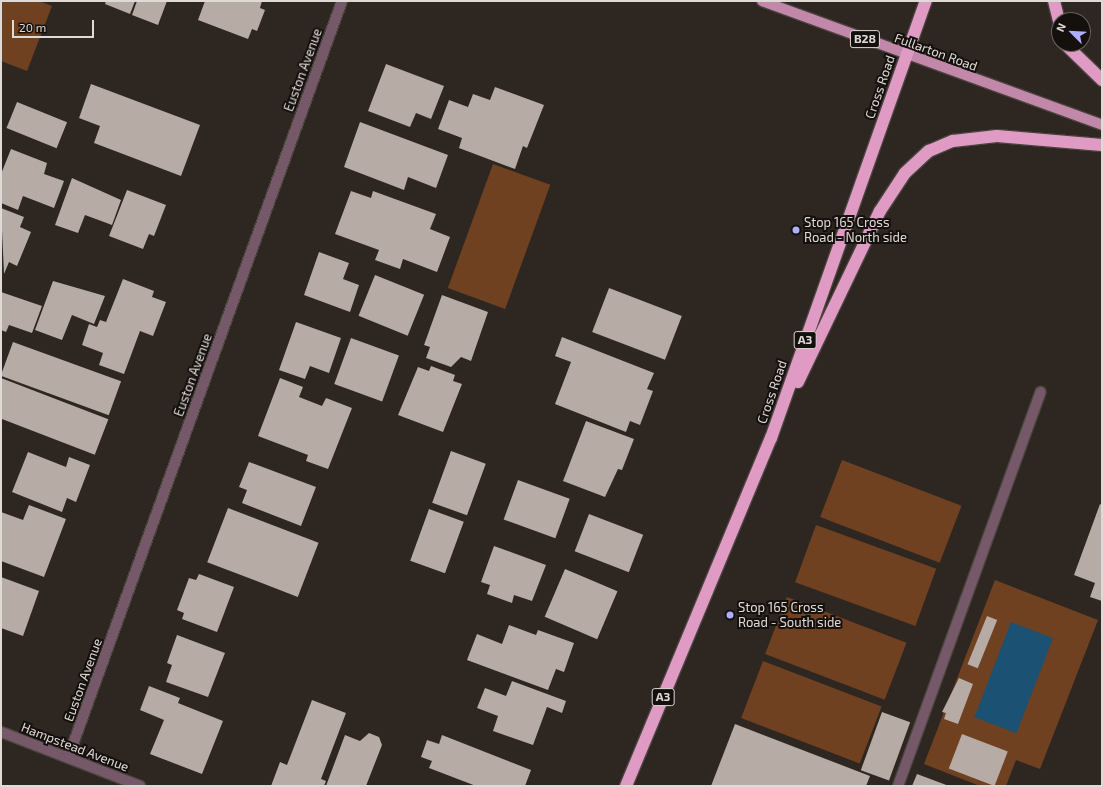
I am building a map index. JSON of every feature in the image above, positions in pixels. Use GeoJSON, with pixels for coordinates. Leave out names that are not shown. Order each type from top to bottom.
{"type":"FeatureCollection","features":[{"type":"Feature","properties":{"kind":"highway","name":"Cross Road"},"geometry":{"type":"LineString","coordinates":[[626,786],[771,438],[926,1]]}},
{"type":"Feature","properties":{"kind":"highway"},"geometry":{"type":"LineString","coordinates":[[1054,1],[1057,12]]}},
{"type":"Feature","properties":{"kind":"highway"},"geometry":{"type":"LineString","coordinates":[[1073,52],[1102,80]]}},
{"type":"Feature","properties":{"kind":"highway"},"geometry":{"type":"LineString","coordinates":[[771,438],[880,211],[905,173],[929,151],[953,141],[997,136],[1102,145]]}},
{"type":"Feature","properties":{"kind":"main road","name":"Fullarton Road"},"geometry":{"type":"LineString","coordinates":[[762,1],[1102,125]]}},
{"type":"Feature","properties":{"kind":"street","name":"Euston Avenue"},"geometry":{"type":"LineString","coordinates":[[68,758],[342,1]]}},
{"type":"Feature","properties":{"kind":"street"},"geometry":{"type":"LineString","coordinates":[[898,786],[1041,392]]}},
{"type":"Feature","properties":{"kind":"street","name":"Hampstead Avenue"},"geometry":{"type":"LineString","coordinates":[[1,732],[140,786]]}},
{"type":"Feature","properties":{"kind":"shaded area"},"geometry":{"type":"Polygon","coordinates":[[[1,1],[39,1],[52,6],[27,71],[1,61],[1,1]]]}},
{"type":"Feature","properties":{"kind":"shaded area"},"geometry":{"type":"Polygon","coordinates":[[[493,164],[550,185],[505,309],[448,288],[493,164]]]}},
{"type":"Feature","properties":{"kind":"shaded area"},"geometry":{"type":"Polygon","coordinates":[[[842,460],[961,506],[940,563],[820,517],[842,460]]]}},
{"type":"Feature","properties":{"kind":"shaded area"},"geometry":{"type":"Polygon","coordinates":[[[816,525],[936,569],[915,626],[795,582],[816,525]]]}},
{"type":"Feature","properties":{"kind":"shaded area"},"geometry":{"type":"Polygon","coordinates":[[[995,580],[1098,620],[1040,769],[1016,760],[1006,786],[980,786],[924,764],[995,580]]]}},
{"type":"Feature","properties":{"kind":"shaded area"},"geometry":{"type":"Polygon","coordinates":[[[787,597],[906,643],[885,700],[765,654],[787,597]]]}},
{"type":"Feature","properties":{"kind":"shaded area"},"geometry":{"type":"Polygon","coordinates":[[[763,661],[882,707],[860,763],[741,718],[763,661]]]}},
{"type":"Feature","properties":{"kind":"water"},"geometry":{"type":"Polygon","coordinates":[[[1011,622],[1053,638],[1016,733],[974,717],[1011,622]]]}},
{"type":"Feature","properties":{"kind":"building"},"geometry":{"type":"Polygon","coordinates":[[[106,1],[135,1],[130,14],[105,4],[106,1]]]}},
{"type":"Feature","properties":{"kind":"building"},"geometry":{"type":"Polygon","coordinates":[[[137,1],[167,1],[158,25],[132,15],[137,1]]]}},
{"type":"Feature","properties":{"kind":"building"},"geometry":{"type":"Polygon","coordinates":[[[205,1],[262,1],[260,8],[265,10],[257,31],[252,29],[248,39],[198,20],[205,1]]]}},
{"type":"Feature","properties":{"kind":"building"},"geometry":{"type":"Polygon","coordinates":[[[386,64],[444,86],[431,119],[416,113],[410,127],[368,111],[386,64]]]}},
{"type":"Feature","properties":{"kind":"building"},"geometry":{"type":"Polygon","coordinates":[[[91,84],[200,125],[181,176],[94,143],[100,126],[79,118],[91,84]]]}},
{"type":"Feature","properties":{"kind":"building"},"geometry":{"type":"Polygon","coordinates":[[[495,87],[544,105],[527,148],[523,146],[515,169],[459,148],[462,138],[438,129],[449,100],[468,107],[473,94],[490,100],[495,87]]]}},
{"type":"Feature","properties":{"kind":"building"},"geometry":{"type":"Polygon","coordinates":[[[17,102],[67,122],[57,148],[7,128],[17,102]]]}},
{"type":"Feature","properties":{"kind":"building"},"geometry":{"type":"Polygon","coordinates":[[[360,122],[448,155],[436,188],[408,177],[404,190],[344,167],[360,122]]]}},
{"type":"Feature","properties":{"kind":"building"},"geometry":{"type":"Polygon","coordinates":[[[11,149],[47,163],[44,174],[64,181],[54,208],[23,196],[18,210],[1,203],[1,174],[11,149]]]}},
{"type":"Feature","properties":{"kind":"building"},"geometry":{"type":"Polygon","coordinates":[[[72,178],[121,200],[112,225],[85,215],[78,233],[55,225],[72,178]]]}},
{"type":"Feature","properties":{"kind":"building"},"geometry":{"type":"Polygon","coordinates":[[[127,190],[166,205],[154,236],[149,234],[143,249],[109,236],[127,190]]]}},
{"type":"Feature","properties":{"kind":"building"},"geometry":{"type":"Polygon","coordinates":[[[351,191],[371,198],[373,191],[436,214],[430,229],[450,237],[437,272],[403,259],[400,269],[375,260],[379,250],[335,234],[351,191]]]}},
{"type":"Feature","properties":{"kind":"building"},"geometry":{"type":"Polygon","coordinates":[[[1,208],[24,217],[20,227],[31,232],[17,266],[9,262],[4,274],[1,208]]]}},
{"type":"Feature","properties":{"kind":"building"},"geometry":{"type":"Polygon","coordinates":[[[319,252],[349,263],[343,279],[359,285],[350,312],[304,295],[319,252]]]}},
{"type":"Feature","properties":{"kind":"building"},"geometry":{"type":"Polygon","coordinates":[[[375,275],[424,295],[408,336],[359,316],[375,275]]]}},
{"type":"Feature","properties":{"kind":"building"},"geometry":{"type":"Polygon","coordinates":[[[123,279],[154,291],[152,297],[166,302],[153,336],[140,331],[124,374],[99,365],[103,353],[82,345],[89,324],[97,327],[100,320],[106,322],[123,279]]]}},
{"type":"Feature","properties":{"kind":"building"},"geometry":{"type":"Polygon","coordinates":[[[53,281],[105,296],[94,324],[72,315],[62,340],[35,330],[53,281]]]}},
{"type":"Feature","properties":{"kind":"building"},"geometry":{"type":"Polygon","coordinates":[[[609,288],[682,316],[665,360],[592,332],[609,288]]]}},
{"type":"Feature","properties":{"kind":"building"},"geometry":{"type":"Polygon","coordinates":[[[1,292],[42,306],[32,333],[9,325],[6,332],[1,330],[1,292]]]}},
{"type":"Feature","properties":{"kind":"building"},"geometry":{"type":"Polygon","coordinates":[[[442,295],[488,312],[471,361],[461,357],[451,367],[426,358],[430,347],[424,345],[442,295]]]}},
{"type":"Feature","properties":{"kind":"building"},"geometry":{"type":"Polygon","coordinates":[[[296,322],[341,338],[329,373],[310,366],[305,379],[279,370],[296,322]]]}},
{"type":"Feature","properties":{"kind":"building"},"geometry":{"type":"Polygon","coordinates":[[[562,337],[654,373],[647,389],[653,391],[640,425],[630,421],[626,432],[555,404],[571,362],[555,356],[562,337]]]}},
{"type":"Feature","properties":{"kind":"building"},"geometry":{"type":"Polygon","coordinates":[[[351,338],[399,355],[382,401],[334,384],[351,338]]]}},
{"type":"Feature","properties":{"kind":"building"},"geometry":{"type":"Polygon","coordinates":[[[13,342],[121,381],[109,415],[1,376],[13,342]]]}},
{"type":"Feature","properties":{"kind":"building"},"geometry":{"type":"Polygon","coordinates":[[[431,366],[455,375],[453,381],[462,384],[443,432],[398,415],[418,367],[429,371],[431,366]]]}},
{"type":"Feature","properties":{"kind":"building"},"geometry":{"type":"Polygon","coordinates":[[[1,378],[108,419],[95,455],[1,419],[1,378]]]}},
{"type":"Feature","properties":{"kind":"building"},"geometry":{"type":"Polygon","coordinates":[[[280,378],[303,387],[299,397],[322,406],[326,398],[352,408],[328,469],[306,461],[308,455],[258,436],[280,378]]]}},
{"type":"Feature","properties":{"kind":"building"},"geometry":{"type":"Polygon","coordinates":[[[586,421],[634,439],[622,470],[618,469],[605,497],[563,481],[586,421]]]}},
{"type":"Feature","properties":{"kind":"building"},"geometry":{"type":"Polygon","coordinates":[[[451,451],[486,464],[467,515],[432,503],[451,451]]]}},
{"type":"Feature","properties":{"kind":"building"},"geometry":{"type":"Polygon","coordinates":[[[28,452],[66,467],[69,457],[90,465],[76,502],[67,498],[62,512],[12,492],[28,452]]]}},
{"type":"Feature","properties":{"kind":"building"},"geometry":{"type":"Polygon","coordinates":[[[249,462],[316,487],[301,526],[242,503],[247,490],[239,487],[249,462]]]}},
{"type":"Feature","properties":{"kind":"building"},"geometry":{"type":"Polygon","coordinates":[[[518,480],[570,499],[555,538],[504,519],[518,480]]]}},
{"type":"Feature","properties":{"kind":"building"},"geometry":{"type":"Polygon","coordinates":[[[1100,504],[1102,505],[1102,601],[1090,597],[1095,583],[1074,575],[1100,504]]]}},
{"type":"Feature","properties":{"kind":"building"},"geometry":{"type":"Polygon","coordinates":[[[29,505],[66,519],[44,577],[1,561],[1,512],[23,520],[29,505]]]}},
{"type":"Feature","properties":{"kind":"building"},"geometry":{"type":"Polygon","coordinates":[[[228,508],[319,543],[298,597],[207,562],[228,508]]]}},
{"type":"Feature","properties":{"kind":"building"},"geometry":{"type":"Polygon","coordinates":[[[429,509],[464,522],[445,573],[410,561],[429,509]]]}},
{"type":"Feature","properties":{"kind":"building"},"geometry":{"type":"Polygon","coordinates":[[[589,514],[643,535],[629,572],[575,551],[589,514]]]}},
{"type":"Feature","properties":{"kind":"building"},"geometry":{"type":"Polygon","coordinates":[[[494,546],[546,565],[532,601],[514,595],[512,603],[487,594],[490,585],[481,582],[494,546]]]}},
{"type":"Feature","properties":{"kind":"building"},"geometry":{"type":"Polygon","coordinates":[[[565,569],[617,591],[597,639],[545,617],[565,569]]]}},
{"type":"Feature","properties":{"kind":"building"},"geometry":{"type":"Polygon","coordinates":[[[199,574],[234,587],[217,632],[182,619],[184,613],[177,610],[189,578],[196,580],[199,574]]]}},
{"type":"Feature","properties":{"kind":"building"},"geometry":{"type":"Polygon","coordinates":[[[1,577],[39,591],[23,636],[1,628],[1,577]]]}},
{"type":"Feature","properties":{"kind":"building"},"geometry":{"type":"Polygon","coordinates":[[[987,616],[997,620],[978,668],[968,664],[987,616]]]}},
{"type":"Feature","properties":{"kind":"building"},"geometry":{"type":"Polygon","coordinates":[[[509,625],[536,635],[538,630],[574,643],[564,672],[556,669],[548,690],[467,660],[477,634],[502,644],[509,625]]]}},
{"type":"Feature","properties":{"kind":"building"},"geometry":{"type":"Polygon","coordinates":[[[177,635],[225,653],[208,697],[166,682],[172,665],[167,663],[177,635]]]}},
{"type":"Feature","properties":{"kind":"building"},"geometry":{"type":"Polygon","coordinates":[[[959,678],[973,684],[958,724],[944,719],[946,713],[942,712],[959,678]]]}},
{"type":"Feature","properties":{"kind":"building"},"geometry":{"type":"Polygon","coordinates":[[[512,681],[566,701],[562,713],[547,707],[533,745],[493,731],[498,716],[477,708],[485,688],[506,696],[512,681]]]}},
{"type":"Feature","properties":{"kind":"building"},"geometry":{"type":"Polygon","coordinates":[[[149,686],[180,698],[178,703],[223,721],[202,774],[150,754],[164,720],[140,710],[149,686]]]}},
{"type":"Feature","properties":{"kind":"building"},"geometry":{"type":"Polygon","coordinates":[[[312,700],[346,713],[321,779],[326,781],[324,786],[271,786],[280,762],[287,765],[312,700]]]}},
{"type":"Feature","properties":{"kind":"building"},"geometry":{"type":"Polygon","coordinates":[[[882,712],[910,722],[889,781],[861,770],[882,712]]]}},
{"type":"Feature","properties":{"kind":"building"},"geometry":{"type":"Polygon","coordinates":[[[735,724],[870,776],[866,786],[711,786],[735,724]]]}},
{"type":"Feature","properties":{"kind":"building"},"geometry":{"type":"Polygon","coordinates":[[[369,733],[379,737],[382,745],[366,786],[326,786],[345,735],[360,741],[369,733]]]}},
{"type":"Feature","properties":{"kind":"building"},"geometry":{"type":"Polygon","coordinates":[[[962,734],[1008,752],[995,786],[949,769],[962,734]]]}},
{"type":"Feature","properties":{"kind":"building"},"geometry":{"type":"Polygon","coordinates":[[[442,735],[531,770],[525,786],[476,786],[429,768],[432,761],[421,757],[427,740],[439,744],[442,735]]]}},
{"type":"Feature","properties":{"kind":"building"},"geometry":{"type":"Polygon","coordinates":[[[917,774],[949,786],[912,786],[917,774]]]}},
{"type":"Feature","properties":{"kind":"place","name":"Stop 165 Cross Road - North side"},"geometry":{"type":"Point","coordinates":[796,230]}},
{"type":"Feature","properties":{"kind":"place","name":"Stop 165 Cross Road - South side"},"geometry":{"type":"Point","coordinates":[730,615]}}]}
